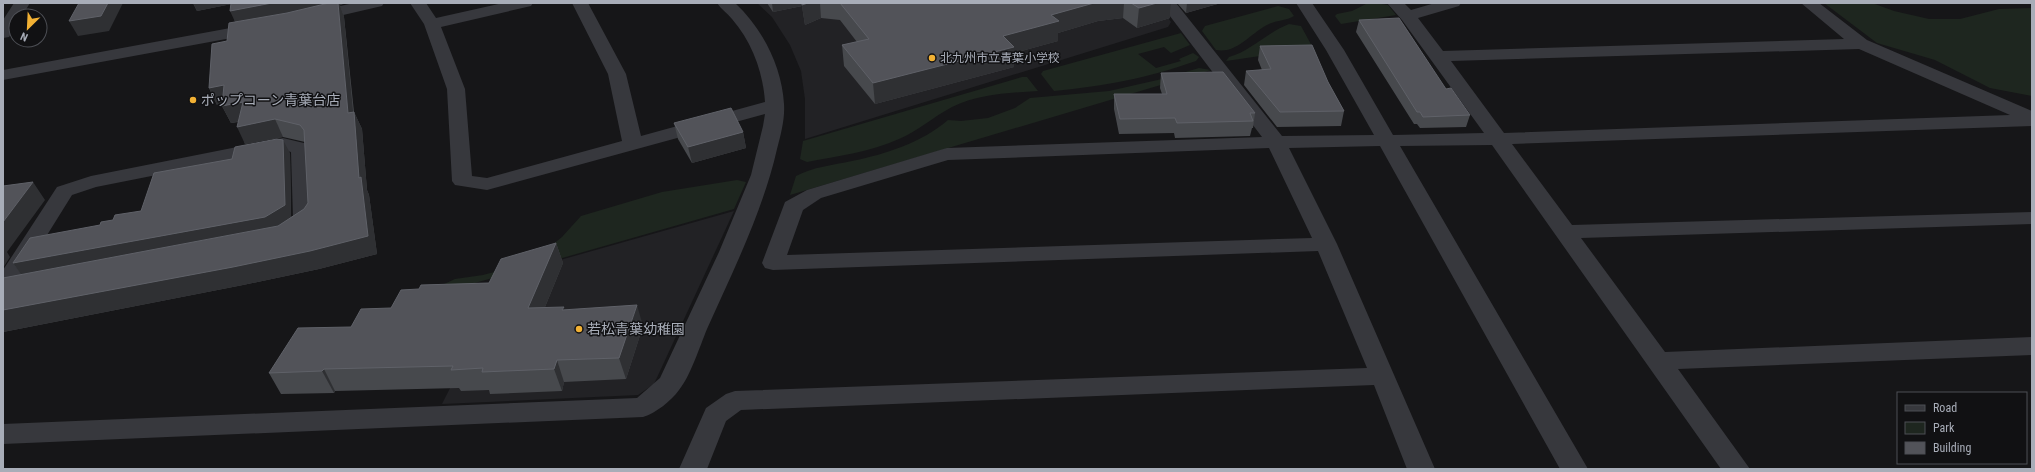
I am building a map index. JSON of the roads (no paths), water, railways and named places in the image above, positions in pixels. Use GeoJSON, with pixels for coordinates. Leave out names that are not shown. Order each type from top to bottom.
{"type":"FeatureCollection","features":[{"type":"Feature","properties":{"kind":"street"},"geometry":{"type":"LineString","coordinates":[[3,32],[22,3]]}},
{"type":"Feature","properties":{"kind":"street"},"geometry":{"type":"LineString","coordinates":[[294,22],[376,3]]}},
{"type":"Feature","properties":{"kind":"street"},"geometry":{"type":"LineString","coordinates":[[418,3],[432,24],[456,89],[462,181],[487,184],[775,105]]}},
{"type":"Feature","properties":{"kind":"street"},"geometry":{"type":"LineString","coordinates":[[432,24],[524,3]]}},
{"type":"Feature","properties":{"kind":"street"},"geometry":{"type":"LineString","coordinates":[[580,3],[617,74],[632,144]]}},
{"type":"Feature","properties":{"kind":"street"},"geometry":{"type":"LineString","coordinates":[[3,434],[643,406],[670,384],[730,252],[761,175],[773,126],[775,105],[773,83],[758,42],[738,15],[725,3]]}},
{"type":"Feature","properties":{"kind":"street"},"geometry":{"type":"LineString","coordinates":[[1168,3],[1276,142],[1326,244],[1384,376],[1421,469]]}},
{"type":"Feature","properties":{"kind":"street"},"geometry":{"type":"LineString","coordinates":[[1304,3],[1335,50],[1574,469]]}},
{"type":"Feature","properties":{"kind":"street"},"geometry":{"type":"LineString","coordinates":[[1395,3],[1408,16],[1438,56],[1736,469]]}},
{"type":"Feature","properties":{"kind":"street"},"geometry":{"type":"LineString","coordinates":[[1408,16],[1453,3]]}},
{"type":"Feature","properties":{"kind":"street"},"geometry":{"type":"LineString","coordinates":[[1809,3],[1861,44],[2032,119]]}},
{"type":"Feature","properties":{"kind":"street"},"geometry":{"type":"LineString","coordinates":[[3,75],[271,26]]}},
{"type":"Feature","properties":{"kind":"street"},"geometry":{"type":"LineString","coordinates":[[1438,56],[1861,44]]}},
{"type":"Feature","properties":{"kind":"street"},"geometry":{"type":"LineString","coordinates":[[1326,244],[773,264],[793,207],[814,194],[946,154],[1276,142],[1498,139],[2032,119]]}},
{"type":"Feature","properties":{"kind":"street"},"geometry":{"type":"LineString","coordinates":[[3,289],[64,191],[91,182],[283,144],[301,148],[304,221],[279,238],[271,239]]}},
{"type":"Feature","properties":{"kind":"street"},"geometry":{"type":"LineString","coordinates":[[1565,232],[2032,218]]}},
{"type":"Feature","properties":{"kind":"street"},"geometry":{"type":"LineString","coordinates":[[3,289],[26,286]]}},
{"type":"Feature","properties":{"kind":"street"},"geometry":{"type":"LineString","coordinates":[[1658,361],[2032,346]]}},
{"type":"Feature","properties":{"kind":"street"},"geometry":{"type":"LineString","coordinates":[[693,469],[715,415],[735,401],[1384,376]]}},
{"type":"Feature","properties":{"kind":"place","name":"北九州市立青葉小学校"},"geometry":{"type":"Point","coordinates":[932,58]}},
{"type":"Feature","properties":{"kind":"place","name":"ポップコーン青葉台店"},"geometry":{"type":"Point","coordinates":[193,100]}},
{"type":"Feature","properties":{"kind":"place","name":"若松青葉幼稚園"},"geometry":{"type":"Point","coordinates":[579,329]}}]}
